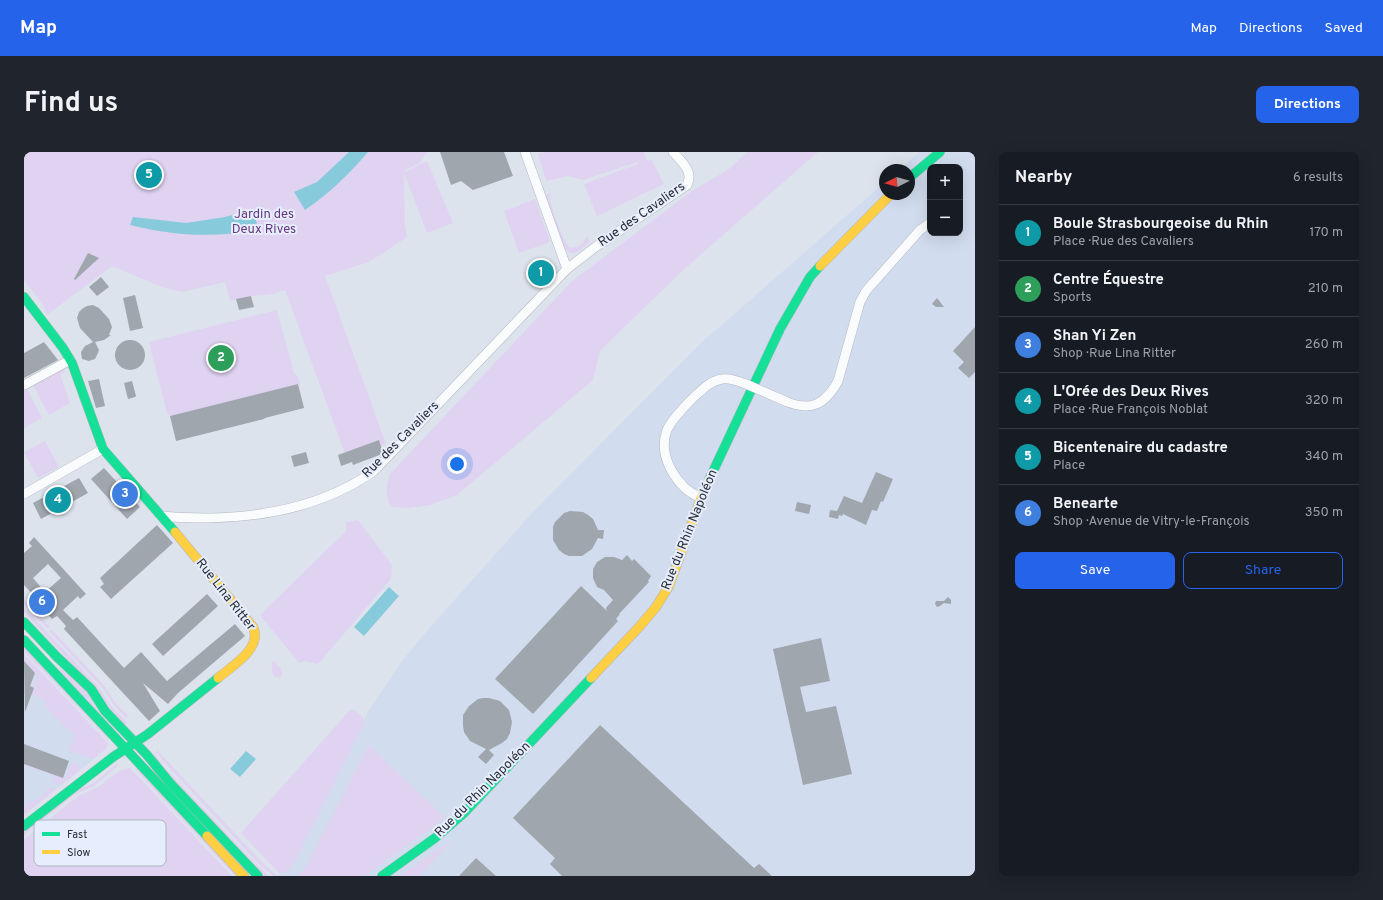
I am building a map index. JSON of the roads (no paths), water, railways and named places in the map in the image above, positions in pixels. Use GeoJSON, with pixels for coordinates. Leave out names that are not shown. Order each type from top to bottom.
{"type":"FeatureCollection","features":[{"type":"Feature","properties":{"kind":"main road"},"geometry":{"type":"LineString","coordinates":[[915,173],[940,152]]}},
{"type":"Feature","properties":{"kind":"main road","name":"Rue du Rhin Napoléon"},"geometry":{"type":"LineString","coordinates":[[382,876],[445,831],[640,626],[656,607],[669,586],[701,498],[780,329],[795,301],[810,277],[885,200]]}},
{"type":"Feature","properties":{"kind":"main road","name":"Rue Lina Ritter"},"geometry":{"type":"LineString","coordinates":[[24,297],[63,348],[70,360],[104,449],[162,516],[256,632],[253,647],[188,703],[136,743],[113,757],[24,826]]}},
{"type":"Feature","properties":{"kind":"main road"},"geometry":{"type":"LineString","coordinates":[[24,622],[57,657],[91,689],[105,711],[258,876]]}},
{"type":"Feature","properties":{"kind":"main road"},"geometry":{"type":"LineString","coordinates":[[24,640],[244,876]]}},
{"type":"Feature","properties":{"kind":"street"},"geometry":{"type":"LineString","coordinates":[[526,152],[567,269]]}},
{"type":"Feature","properties":{"kind":"street","name":"Rue des Cavaliers"},"geometry":{"type":"LineString","coordinates":[[162,516],[175,518],[226,518],[258,515],[315,501],[342,491],[359,482],[382,464],[567,269],[594,248],[687,185],[689,179],[688,170],[674,152]]}},
{"type":"Feature","properties":{"kind":"street"},"geometry":{"type":"LineString","coordinates":[[701,498],[696,496],[678,480],[670,468],[664,445],[668,429],[685,406],[710,384],[716,381],[728,379],[746,384],[795,406],[810,406],[822,401],[838,381],[860,302],[866,291],[920,230],[927,225]]}},
{"type":"Feature","properties":{"kind":"street"},"geometry":{"type":"LineString","coordinates":[[24,385],[70,360]]}},
{"type":"Feature","properties":{"kind":"street"},"geometry":{"type":"LineString","coordinates":[[24,494],[104,449]]}},
{"type":"Feature","properties":{"kind":"water"},"geometry":{"type":"Polygon","coordinates":[[[349,152],[368,152],[323,197],[305,210],[294,192],[317,182],[349,152]]]}},
{"type":"Feature","properties":{"kind":"water"},"geometry":{"type":"Polygon","coordinates":[[[254,209],[258,230],[241,233],[209,235],[178,234],[130,225],[133,217],[186,223],[225,217],[254,209]]]}},
{"type":"Feature","properties":{"kind":"water"},"geometry":{"type":"Polygon","coordinates":[[[389,587],[399,596],[364,636],[354,627],[389,587]]]}},
{"type":"Feature","properties":{"kind":"water"},"geometry":{"type":"Polygon","coordinates":[[[246,751],[256,759],[240,777],[230,769],[246,751]]]}},
{"type":"Feature","properties":{"kind":"place","name":"Bicentenaire du cadastre"},"geometry":{"type":"Point","coordinates":[149,175]}},
{"type":"Feature","properties":{"kind":"place","name":"Boule Strasbourgeoise du Rhin"},"geometry":{"type":"Point","coordinates":[541,273]}},
{"type":"Feature","properties":{"kind":"place","name":"Centre Équestre"},"geometry":{"type":"Point","coordinates":[221,358]}},
{"type":"Feature","properties":{"kind":"place","name":"Shan Yi Zen"},"geometry":{"type":"Point","coordinates":[125,494]}},
{"type":"Feature","properties":{"kind":"place","name":"L'Orée des Deux Rives"},"geometry":{"type":"Point","coordinates":[58,500]}},
{"type":"Feature","properties":{"kind":"place","name":"Benearte"},"geometry":{"type":"Point","coordinates":[42,602]}},
{"type":"Feature","properties":{"kind":"park label","name":"Jardin des Deux Rives"},"geometry":{"type":"Point","coordinates":[264,222]}}]}
